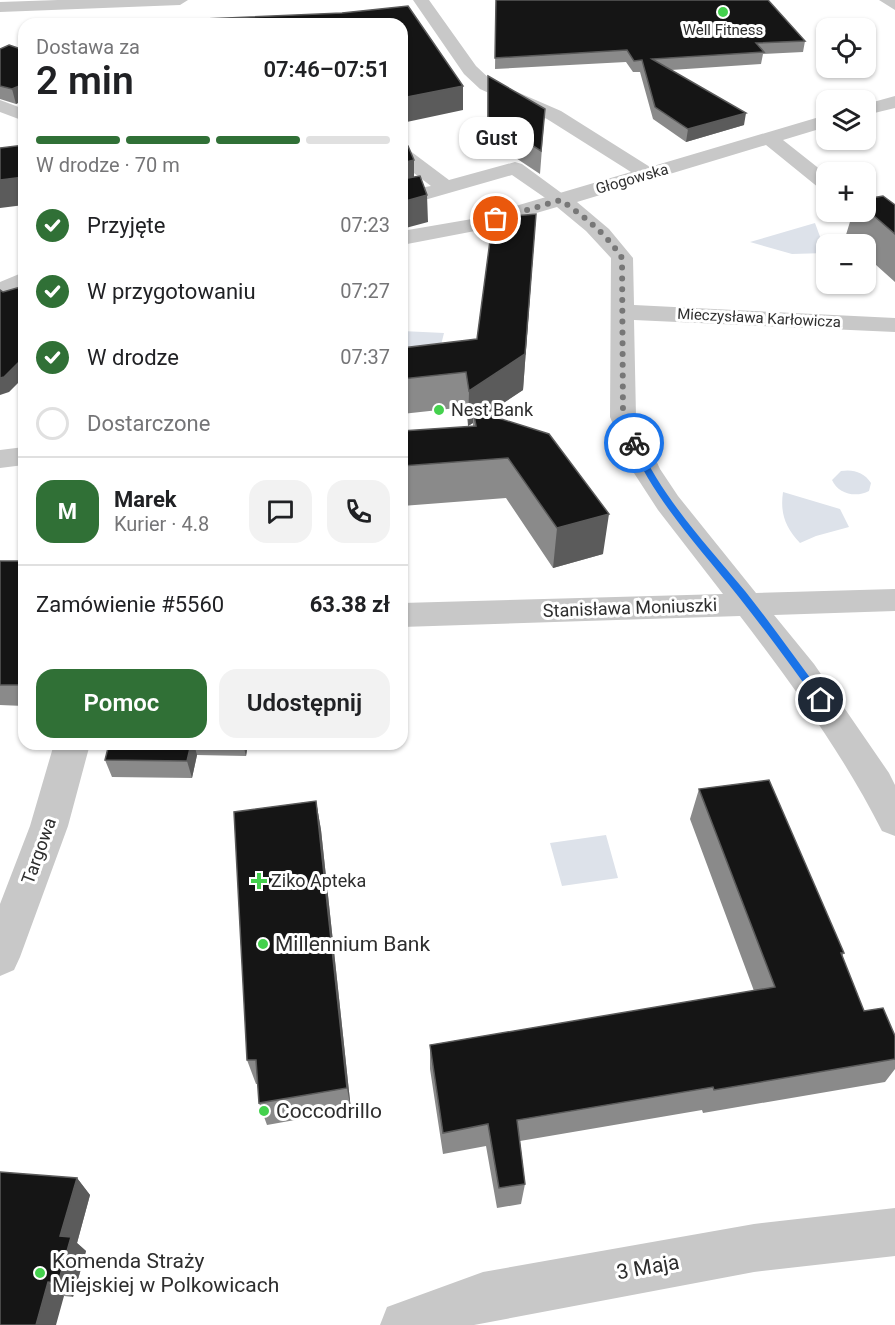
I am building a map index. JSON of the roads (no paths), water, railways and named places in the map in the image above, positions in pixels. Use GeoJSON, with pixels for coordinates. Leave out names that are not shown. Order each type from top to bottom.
{"type":"FeatureCollection","features":[{"type":"Feature","properties":{"kind":"street"},"geometry":{"type":"LineString","coordinates":[[0,8],[180,0]]}},
{"type":"Feature","properties":{"kind":"street"},"geometry":{"type":"LineString","coordinates":[[422,0],[470,70],[486,85],[554,115],[647,174]]}},
{"type":"Feature","properties":{"kind":"street"},"geometry":{"type":"LineString","coordinates":[[887,0],[895,5]]}},
{"type":"Feature","properties":{"kind":"street"},"geometry":{"type":"LineString","coordinates":[[876,107],[895,102]]}},
{"type":"Feature","properties":{"kind":"street"},"geometry":{"type":"LineString","coordinates":[[0,106],[18,113]]}},
{"type":"Feature","properties":{"kind":"street","name":"Głogowska"},"geometry":{"type":"LineString","coordinates":[[408,237],[475,225],[816,125]]}},
{"type":"Feature","properties":{"kind":"street"},"geometry":{"type":"LineString","coordinates":[[769,138],[816,176]]}},
{"type":"Feature","properties":{"kind":"street"},"geometry":{"type":"LineString","coordinates":[[408,159],[445,187]]}},
{"type":"Feature","properties":{"kind":"street"},"geometry":{"type":"LineString","coordinates":[[408,196],[421,195],[515,168],[590,221],[614,246],[622,258],[623,417],[642,461],[668,503],[750,604],[831,714],[876,784],[895,820]]}},
{"type":"Feature","properties":{"kind":"street"},"geometry":{"type":"LineString","coordinates":[[0,264],[18,270]]}},
{"type":"Feature","properties":{"kind":"street"},"geometry":{"type":"LineString","coordinates":[[0,291],[18,282]]}},
{"type":"Feature","properties":{"kind":"street","name":"Mieczysława Karłowicza"},"geometry":{"type":"LineString","coordinates":[[622,312],[895,325]]}},
{"type":"Feature","properties":{"kind":"street"},"geometry":{"type":"LineString","coordinates":[[0,459],[18,457]]}},
{"type":"Feature","properties":{"kind":"street","name":"Stanisława Moniuszki"},"geometry":{"type":"LineString","coordinates":[[408,615],[895,600]]}},
{"type":"Feature","properties":{"kind":"street","name":"Targowa"},"geometry":{"type":"LineString","coordinates":[[0,957],[49,826],[70,750]]}},
{"type":"Feature","properties":{"kind":"street","name":"3 Maja"},"geometry":{"type":"LineString","coordinates":[[405,1325],[484,1311],[754,1248],[895,1232]]}},
{"type":"Feature","properties":{"kind":"place","name":"Well Fitness"},"geometry":{"type":"Point","coordinates":[723,12]}},
{"type":"Feature","properties":{"kind":"place","name":"Gust"},"geometry":{"type":"Point","coordinates":[496,219]}},
{"type":"Feature","properties":{"kind":"place","name":"Nest Bank"},"geometry":{"type":"Point","coordinates":[439,410]}},
{"type":"Feature","properties":{"kind":"place","name":"Ziko Apteka"},"geometry":{"type":"Point","coordinates":[259,881]}},
{"type":"Feature","properties":{"kind":"place","name":"Millennium Bank"},"geometry":{"type":"Point","coordinates":[263,944]}},
{"type":"Feature","properties":{"kind":"place","name":"Coccodrillo"},"geometry":{"type":"Point","coordinates":[264,1111]}},
{"type":"Feature","properties":{"kind":"place","name":"Komenda Straży Miejskiej w Polkowicach"},"geometry":{"type":"Point","coordinates":[40,1273]}}]}
